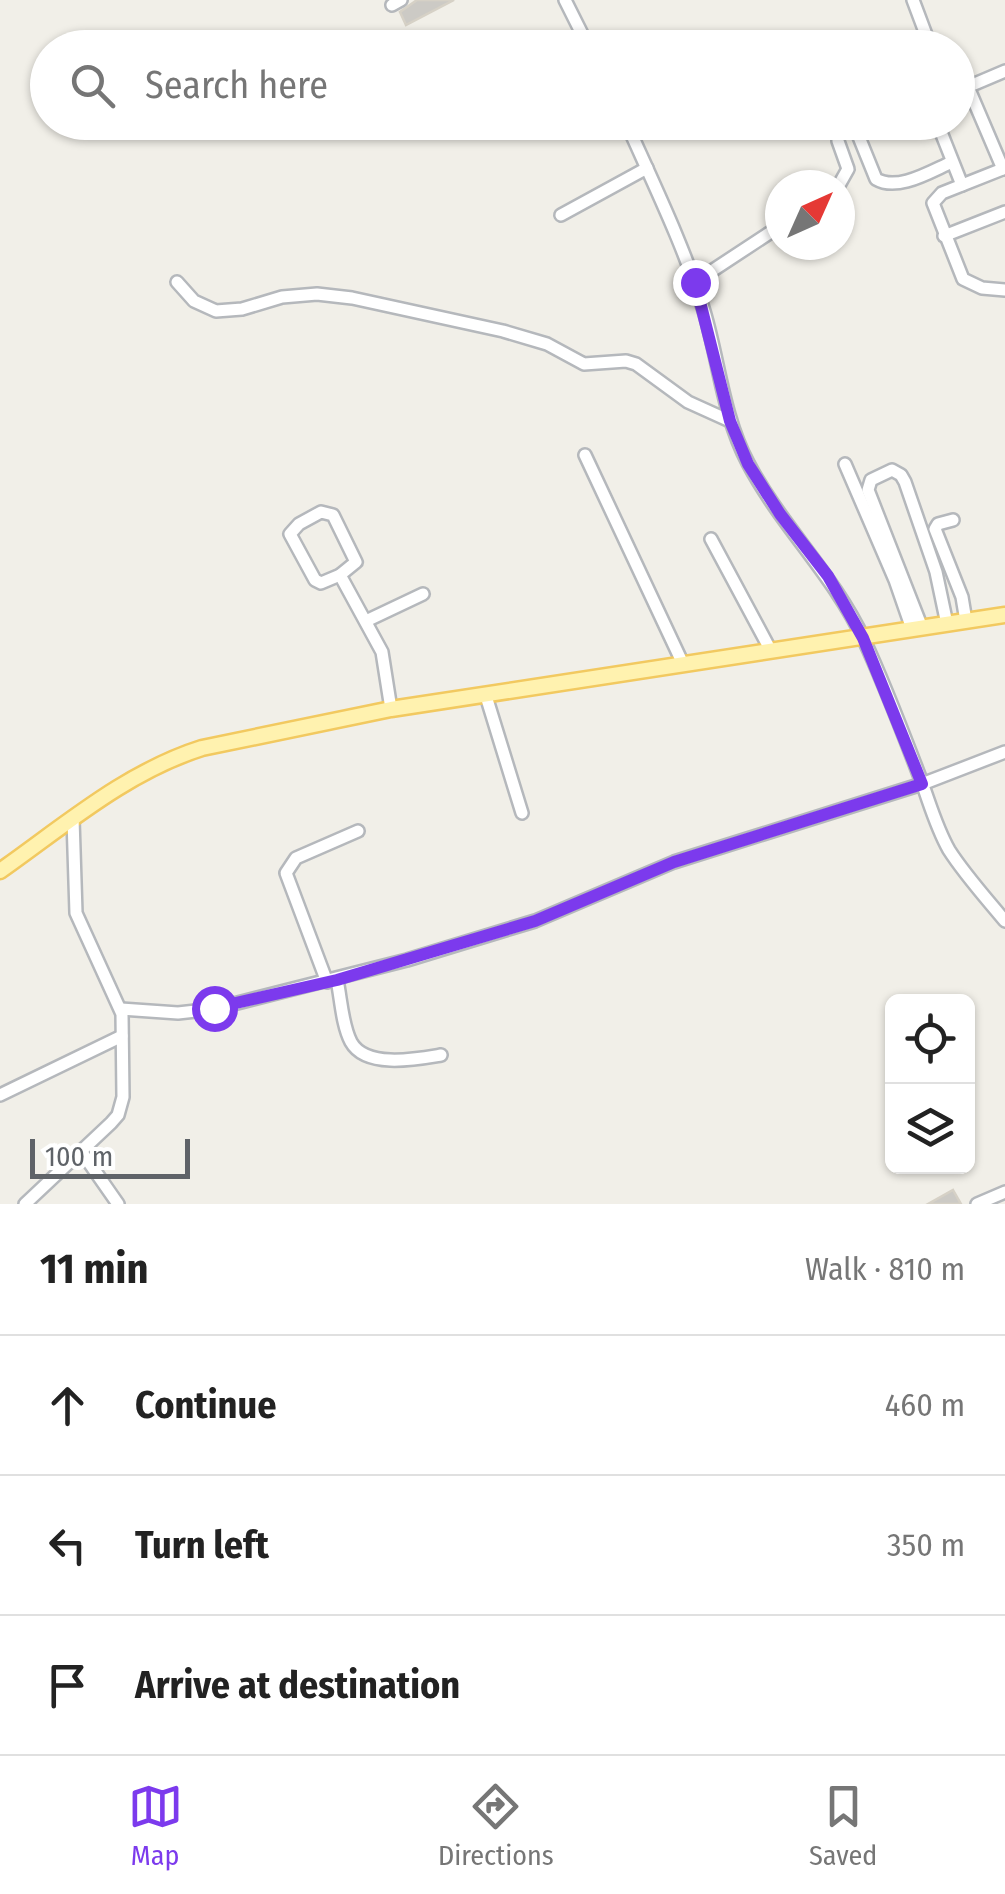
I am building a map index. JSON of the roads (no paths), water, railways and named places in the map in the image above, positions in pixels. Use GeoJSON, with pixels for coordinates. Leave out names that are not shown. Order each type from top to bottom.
{"type":"FeatureCollection","features":[{"type":"Feature","properties":{"kind":"main road"},"geometry":{"type":"LineString","coordinates":[[0,871],[136,776],[202,748],[390,709],[1005,615]]}},
{"type":"Feature","properties":{"kind":"street"},"geometry":{"type":"LineString","coordinates":[[565,0],[580,30]]}},
{"type":"Feature","properties":{"kind":"street"},"geometry":{"type":"LineString","coordinates":[[913,0],[924,30]]}},
{"type":"Feature","properties":{"kind":"street"},"geometry":{"type":"LineString","coordinates":[[975,84],[1004,73]]}},
{"type":"Feature","properties":{"kind":"street"},"geometry":{"type":"LineString","coordinates":[[975,112],[1004,168],[942,193],[932,203],[958,272],[971,285],[1005,290]]}},
{"type":"Feature","properties":{"kind":"street"},"geometry":{"type":"LineString","coordinates":[[634,140],[695,282],[730,421],[748,464],[780,514],[828,576],[863,638],[932,816],[950,850],[1005,921]]}},
{"type":"Feature","properties":{"kind":"street"},"geometry":{"type":"LineString","coordinates":[[838,140],[848,170]]}},
{"type":"Feature","properties":{"kind":"street"},"geometry":{"type":"LineString","coordinates":[[860,140],[881,184],[899,183],[952,162]]}},
{"type":"Feature","properties":{"kind":"street"},"geometry":{"type":"LineString","coordinates":[[944,140],[962,185]]}},
{"type":"Feature","properties":{"kind":"street"},"geometry":{"type":"LineString","coordinates":[[561,215],[647,168]]}},
{"type":"Feature","properties":{"kind":"street"},"geometry":{"type":"LineString","coordinates":[[944,236],[1005,212]]}},
{"type":"Feature","properties":{"kind":"street"},"geometry":{"type":"LineString","coordinates":[[695,282],[765,236]]}},
{"type":"Feature","properties":{"kind":"street"},"geometry":{"type":"LineString","coordinates":[[178,282],[194,301],[216,310],[300,296],[352,298],[503,331],[547,344],[584,364],[636,364],[688,402],[730,421]]}},
{"type":"Feature","properties":{"kind":"street"},"geometry":{"type":"LineString","coordinates":[[586,455],[683,664]]}},
{"type":"Feature","properties":{"kind":"street"},"geometry":{"type":"LineString","coordinates":[[845,464],[917,628]]}},
{"type":"Feature","properties":{"kind":"street"},"geometry":{"type":"LineString","coordinates":[[917,628],[868,490],[871,480],[892,470],[905,482],[936,572],[947,624]]}},
{"type":"Feature","properties":{"kind":"street"},"geometry":{"type":"LineString","coordinates":[[322,512],[333,516],[355,556],[353,567],[340,575],[325,582],[315,580],[290,534],[322,512]]}},
{"type":"Feature","properties":{"kind":"street"},"geometry":{"type":"LineString","coordinates":[[953,520],[938,524],[935,529],[958,584],[966,621]]}},
{"type":"Feature","properties":{"kind":"street"},"geometry":{"type":"LineString","coordinates":[[711,539],[771,651]]}},
{"type":"Feature","properties":{"kind":"street"},"geometry":{"type":"LineString","coordinates":[[340,575],[382,652],[390,709]]}},
{"type":"Feature","properties":{"kind":"street"},"geometry":{"type":"LineString","coordinates":[[366,622],[423,594]]}},
{"type":"Feature","properties":{"kind":"street"},"geometry":{"type":"LineString","coordinates":[[486,696],[522,813]]}},
{"type":"Feature","properties":{"kind":"street"},"geometry":{"type":"LineString","coordinates":[[121,1009],[194,1012],[332,981],[535,921],[674,862],[922,784],[1005,752]]}},
{"type":"Feature","properties":{"kind":"street"},"geometry":{"type":"LineString","coordinates":[[24,1204],[111,1123],[121,1105],[121,1009],[76,913],[73,819]]}},
{"type":"Feature","properties":{"kind":"street"},"geometry":{"type":"LineString","coordinates":[[358,831],[296,858],[286,872],[332,981],[351,1041],[358,1050],[390,1061],[441,1055]]}},
{"type":"Feature","properties":{"kind":"street"},"geometry":{"type":"LineString","coordinates":[[0,1094],[122,1036]]}},
{"type":"Feature","properties":{"kind":"street"},"geometry":{"type":"LineString","coordinates":[[81,1151],[118,1204]]}},
{"type":"Feature","properties":{"kind":"street"},"geometry":{"type":"LineString","coordinates":[[977,1204],[1005,1192]]}}]}
